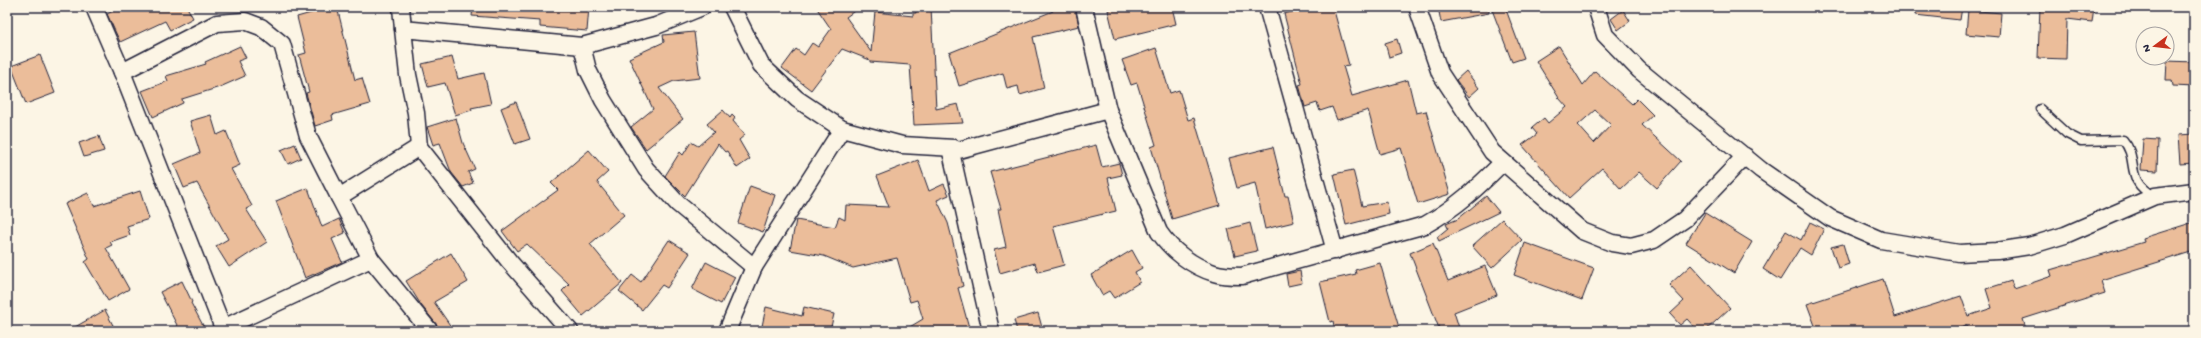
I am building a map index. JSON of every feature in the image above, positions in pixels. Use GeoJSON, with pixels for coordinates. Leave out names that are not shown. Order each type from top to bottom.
{"type":"FeatureCollection","features":[{"type":"Feature","properties":{"kind":"street"},"geometry":{"type":"LineString","coordinates":[[94,7],[122,72],[224,329],[371,259]]}},
{"type":"Feature","properties":{"kind":"street"},"geometry":{"type":"LineString","coordinates":[[401,7],[408,75],[416,113],[418,147],[509,261],[570,331]]}},
{"type":"Feature","properties":{"kind":"street"},"geometry":{"type":"LineString","coordinates":[[403,29],[582,46],[656,26],[702,7]]}},
{"type":"Feature","properties":{"kind":"street"},"geometry":{"type":"LineString","coordinates":[[732,7],[761,64],[797,99],[842,129],[902,145],[954,148],[951,152],[991,331]]}},
{"type":"Feature","properties":{"kind":"street"},"geometry":{"type":"LineString","coordinates":[[1084,7],[1108,110],[1159,232],[1169,246],[1185,259],[1214,274],[1242,276],[1425,225],[1452,210],[1476,190],[1503,162]]}},
{"type":"Feature","properties":{"kind":"street"},"geometry":{"type":"LineString","coordinates":[[1268,7],[1335,251]]}},
{"type":"Feature","properties":{"kind":"street"},"geometry":{"type":"LineString","coordinates":[[1417,7],[1440,73],[1492,152],[1582,231],[1612,243],[1631,246],[1654,240],[1685,218],[1745,156]]}},
{"type":"Feature","properties":{"kind":"street"},"geometry":{"type":"LineString","coordinates":[[1596,7],[1605,35],[1639,70],[1745,156],[1830,218],[1881,240],[1958,253],[1997,251],[2029,246],[2065,235],[2155,196],[2194,191]]}},
{"type":"Feature","properties":{"kind":"street"},"geometry":{"type":"LineString","coordinates":[[122,72],[217,23],[245,22],[261,27],[282,44],[308,136],[371,259],[430,331]]}},
{"type":"Feature","properties":{"kind":"street"},"geometry":{"type":"LineString","coordinates":[[582,46],[588,70],[603,100],[646,169],[678,204],[754,267]]}},
{"type":"Feature","properties":{"kind":"street"},"geometry":{"type":"LineString","coordinates":[[951,152],[1108,110]]}},
{"type":"Feature","properties":{"kind":"street"},"geometry":{"type":"LineString","coordinates":[[727,331],[754,267],[842,129]]}},
{"type":"Feature","properties":{"kind":"street"},"geometry":{"type":"LineString","coordinates":[[340,197],[418,147]]}},
{"type":"Feature","properties":{"kind":"lane"},"geometry":{"type":"LineString","coordinates":[[2040,109],[2068,134],[2080,141],[2123,140],[2130,150],[2134,175],[2142,190],[2155,196]]}},
{"type":"Feature","properties":{"kind":"building"},"geometry":{"type":"Polygon","coordinates":[[[122,7],[187,7],[193,18],[170,30],[165,21],[120,42],[107,14],[122,7]]]}},
{"type":"Feature","properties":{"kind":"building"},"geometry":{"type":"Polygon","coordinates":[[[332,7],[337,7],[355,80],[362,78],[370,104],[332,115],[333,120],[315,126],[306,93],[309,92],[299,55],[306,53],[297,17],[332,7]]]}},
{"type":"Feature","properties":{"kind":"building"},"geometry":{"type":"Polygon","coordinates":[[[473,7],[589,7],[587,31],[540,27],[540,21],[472,16],[473,7]]]}},
{"type":"Feature","properties":{"kind":"building"},"geometry":{"type":"Polygon","coordinates":[[[816,7],[860,7],[846,17],[871,52],[875,12],[913,16],[913,13],[916,13],[915,7],[931,7],[936,109],[958,104],[963,123],[914,125],[910,65],[870,62],[870,60],[842,49],[811,90],[782,68],[796,49],[804,55],[812,43],[818,47],[831,29],[816,7]]]}},
{"type":"Feature","properties":{"kind":"building"},"geometry":{"type":"Polygon","coordinates":[[[1051,7],[1075,7],[1079,26],[1033,37],[1044,88],[1020,95],[1018,86],[1007,89],[1003,73],[959,86],[949,53],[1053,11],[1051,7]]]}},
{"type":"Feature","properties":{"kind":"building"},"geometry":{"type":"Polygon","coordinates":[[[1120,7],[1172,7],[1176,24],[1115,39],[1108,10],[1120,7]]]}},
{"type":"Feature","properties":{"kind":"building"},"geometry":{"type":"Polygon","coordinates":[[[1310,7],[1333,7],[1349,65],[1343,66],[1352,96],[1408,80],[1416,113],[1426,111],[1450,194],[1418,204],[1401,148],[1380,154],[1368,110],[1337,120],[1332,107],[1320,111],[1317,103],[1305,107],[1299,85],[1302,84],[1284,14],[1310,7]]]}},
{"type":"Feature","properties":{"kind":"building"},"geometry":{"type":"Polygon","coordinates":[[[1438,7],[1488,7],[1489,13],[1441,22],[1438,7]]]}},
{"type":"Feature","properties":{"kind":"building"},"geometry":{"type":"Polygon","coordinates":[[[1491,7],[1505,7],[1524,58],[1512,62],[1491,7]]]}},
{"type":"Feature","properties":{"kind":"building"},"geometry":{"type":"Polygon","coordinates":[[[1916,7],[1962,7],[1960,20],[1915,15],[1916,7]]]}},
{"type":"Feature","properties":{"kind":"building"},"geometry":{"type":"Polygon","coordinates":[[[2040,7],[2094,7],[2092,22],[2067,19],[2066,59],[2038,58],[2040,7]]]}},
{"type":"Feature","properties":{"kind":"building"},"geometry":{"type":"Polygon","coordinates":[[[1623,10],[1630,21],[1618,30],[1611,19],[1623,10]]]}},
{"type":"Feature","properties":{"kind":"building"},"geometry":{"type":"Polygon","coordinates":[[[1968,10],[2001,13],[1999,37],[1966,34],[1968,10]]]}},
{"type":"Feature","properties":{"kind":"building"},"geometry":{"type":"Polygon","coordinates":[[[694,32],[700,78],[674,81],[659,88],[683,119],[646,149],[631,127],[653,109],[629,58],[664,42],[663,35],[694,32]]]}},
{"type":"Feature","properties":{"kind":"building"},"geometry":{"type":"Polygon","coordinates":[[[1397,39],[1401,53],[1389,57],[1385,43],[1397,39]]]}},
{"type":"Feature","properties":{"kind":"building"},"geometry":{"type":"Polygon","coordinates":[[[240,46],[246,58],[238,61],[245,76],[220,87],[182,99],[183,103],[153,117],[142,91],[168,81],[166,76],[206,64],[205,62],[240,46]]]}},
{"type":"Feature","properties":{"kind":"building"},"geometry":{"type":"Polygon","coordinates":[[[1559,46],[1583,85],[1595,71],[1632,104],[1637,99],[1653,115],[1642,125],[1681,161],[1657,188],[1639,172],[1621,189],[1602,168],[1569,198],[1522,145],[1537,134],[1532,128],[1544,118],[1548,123],[1567,107],[1559,98],[1536,61],[1559,46]],[[1595,110],[1578,125],[1594,143],[1611,125],[1595,110]]]}},
{"type":"Feature","properties":{"kind":"building"},"geometry":{"type":"Polygon","coordinates":[[[1156,48],[1170,93],[1179,90],[1188,120],[1194,118],[1220,205],[1172,219],[1151,147],[1156,145],[1137,83],[1131,85],[1122,60],[1156,48]]]}},
{"type":"Feature","properties":{"kind":"building"},"geometry":{"type":"Polygon","coordinates":[[[40,55],[55,93],[26,104],[11,66],[40,55]]]}},
{"type":"Feature","properties":{"kind":"building"},"geometry":{"type":"Polygon","coordinates":[[[452,57],[458,79],[484,73],[491,104],[471,108],[472,110],[455,115],[445,83],[428,87],[422,64],[452,57]]]}},
{"type":"Feature","properties":{"kind":"building"},"geometry":{"type":"Polygon","coordinates":[[[2175,61],[2194,62],[2194,87],[2173,86],[2172,80],[2166,80],[2167,66],[2175,66],[2175,61]]]}},
{"type":"Feature","properties":{"kind":"building"},"geometry":{"type":"Polygon","coordinates":[[[1466,71],[1479,88],[1469,97],[1456,80],[1466,71]]]}},
{"type":"Feature","properties":{"kind":"building"},"geometry":{"type":"Polygon","coordinates":[[[516,102],[530,139],[515,144],[501,108],[516,102]]]}},
{"type":"Feature","properties":{"kind":"building"},"geometry":{"type":"Polygon","coordinates":[[[723,110],[730,118],[732,115],[735,118],[733,121],[745,135],[739,140],[750,159],[737,168],[727,151],[725,152],[718,144],[685,196],[665,176],[680,152],[683,155],[691,142],[698,146],[714,132],[707,124],[723,110]]]}},
{"type":"Feature","properties":{"kind":"building"},"geometry":{"type":"Polygon","coordinates":[[[211,115],[217,135],[226,131],[240,165],[231,169],[252,206],[246,209],[267,242],[229,267],[216,246],[228,239],[197,183],[184,188],[174,164],[200,153],[190,121],[211,115]]]}},
{"type":"Feature","properties":{"kind":"building"},"geometry":{"type":"Polygon","coordinates":[[[456,118],[463,143],[475,169],[468,172],[473,183],[463,187],[451,172],[440,143],[433,145],[427,127],[456,118]]]}},
{"type":"Feature","properties":{"kind":"building"},"geometry":{"type":"Polygon","coordinates":[[[2194,134],[2194,163],[2180,164],[2178,135],[2194,134]]]}},
{"type":"Feature","properties":{"kind":"building"},"geometry":{"type":"Polygon","coordinates":[[[99,136],[104,151],[84,157],[79,143],[99,136]]]}},
{"type":"Feature","properties":{"kind":"building"},"geometry":{"type":"Polygon","coordinates":[[[2143,139],[2158,140],[2157,171],[2141,170],[2143,139]]]}},
{"type":"Feature","properties":{"kind":"building"},"geometry":{"type":"Polygon","coordinates":[[[295,144],[301,158],[288,164],[281,150],[295,144]]]}},
{"type":"Feature","properties":{"kind":"building"},"geometry":{"type":"Polygon","coordinates":[[[1096,145],[1102,167],[1119,163],[1122,175],[1108,178],[1116,211],[1053,226],[1064,265],[1038,272],[1035,263],[1000,273],[994,250],[1006,247],[998,209],[1001,209],[990,172],[1096,145]]]}},
{"type":"Feature","properties":{"kind":"building"},"geometry":{"type":"Polygon","coordinates":[[[1273,147],[1285,196],[1288,196],[1294,222],[1265,229],[1255,183],[1237,188],[1229,158],[1273,147]]]}},
{"type":"Feature","properties":{"kind":"building"},"geometry":{"type":"Polygon","coordinates":[[[589,150],[608,172],[597,182],[624,215],[590,244],[622,283],[583,316],[562,291],[569,284],[527,244],[517,251],[502,231],[558,190],[551,183],[589,150]]]}},
{"type":"Feature","properties":{"kind":"building"},"geometry":{"type":"Polygon","coordinates":[[[918,160],[929,191],[944,184],[949,195],[937,200],[948,223],[953,242],[963,286],[958,288],[970,331],[903,331],[923,319],[917,300],[910,302],[897,258],[853,268],[824,256],[790,250],[796,220],[835,227],[839,217],[845,220],[846,205],[889,207],[877,176],[918,160]]]}},
{"type":"Feature","properties":{"kind":"building"},"geometry":{"type":"Polygon","coordinates":[[[1353,170],[1362,206],[1387,202],[1389,214],[1346,225],[1334,174],[1353,170]]]}},
{"type":"Feature","properties":{"kind":"building"},"geometry":{"type":"Polygon","coordinates":[[[750,186],[775,195],[763,232],[738,223],[750,186]]]}},
{"type":"Feature","properties":{"kind":"building"},"geometry":{"type":"Polygon","coordinates":[[[308,188],[322,227],[339,219],[345,233],[332,239],[342,262],[305,278],[276,201],[308,188]]]}},
{"type":"Feature","properties":{"kind":"building"},"geometry":{"type":"Polygon","coordinates":[[[140,191],[149,219],[127,226],[130,235],[110,242],[112,245],[106,248],[129,289],[108,301],[85,262],[89,259],[65,204],[88,193],[94,206],[140,191]]]}},
{"type":"Feature","properties":{"kind":"building"},"geometry":{"type":"Polygon","coordinates":[[[1486,196],[1499,212],[1439,241],[1437,237],[1448,228],[1446,224],[1458,219],[1486,196]]]}},
{"type":"Feature","properties":{"kind":"building"},"geometry":{"type":"Polygon","coordinates":[[[1705,213],[1752,242],[1734,273],[1686,243],[1705,213]]]}},
{"type":"Feature","properties":{"kind":"building"},"geometry":{"type":"Polygon","coordinates":[[[1502,219],[1522,240],[1492,268],[1472,246],[1502,219]]]}},
{"type":"Feature","properties":{"kind":"building"},"geometry":{"type":"Polygon","coordinates":[[[1810,222],[1824,229],[1811,255],[1800,248],[1780,280],[1763,269],[1786,231],[1801,240],[1810,222]]]}},
{"type":"Feature","properties":{"kind":"building"},"geometry":{"type":"Polygon","coordinates":[[[2194,222],[2194,251],[2101,280],[2105,293],[2023,319],[2026,329],[2019,331],[1969,331],[1967,326],[1950,331],[1817,331],[1807,304],[1883,279],[1895,317],[1961,296],[1968,316],[1992,308],[1986,289],[2011,281],[2014,289],[2052,276],[2050,270],[2144,242],[2143,238],[2194,222]]]}},
{"type":"Feature","properties":{"kind":"building"},"geometry":{"type":"Polygon","coordinates":[[[1250,223],[1257,251],[1235,256],[1228,229],[1250,223]]]}},
{"type":"Feature","properties":{"kind":"building"},"geometry":{"type":"Polygon","coordinates":[[[669,240],[690,253],[667,288],[662,285],[642,310],[619,291],[632,275],[641,282],[669,240]]]}},
{"type":"Feature","properties":{"kind":"building"},"geometry":{"type":"Polygon","coordinates":[[[1433,243],[1448,281],[1485,266],[1497,295],[1454,312],[1460,331],[1440,331],[1410,253],[1433,243]]]}},
{"type":"Feature","properties":{"kind":"building"},"geometry":{"type":"Polygon","coordinates":[[[1525,243],[1594,268],[1582,300],[1514,275],[1525,243]]]}},
{"type":"Feature","properties":{"kind":"building"},"geometry":{"type":"Polygon","coordinates":[[[1843,244],[1849,264],[1838,268],[1831,247],[1843,244]]]}},
{"type":"Feature","properties":{"kind":"building"},"geometry":{"type":"Polygon","coordinates":[[[1132,250],[1142,268],[1135,272],[1140,282],[1114,298],[1109,291],[1102,295],[1091,275],[1132,250]]]}},
{"type":"Feature","properties":{"kind":"building"},"geometry":{"type":"Polygon","coordinates":[[[451,253],[468,282],[434,302],[454,331],[439,331],[437,325],[421,305],[406,281],[451,253]]]}},
{"type":"Feature","properties":{"kind":"building"},"geometry":{"type":"Polygon","coordinates":[[[706,262],[735,277],[721,304],[692,289],[706,262]]]}},
{"type":"Feature","properties":{"kind":"building"},"geometry":{"type":"Polygon","coordinates":[[[1380,263],[1400,331],[1349,331],[1348,328],[1335,331],[1333,321],[1330,322],[1320,282],[1356,274],[1355,270],[1380,263]]]}},
{"type":"Feature","properties":{"kind":"building"},"geometry":{"type":"Polygon","coordinates":[[[1691,265],[1730,308],[1705,331],[1698,331],[1687,319],[1680,325],[1670,314],[1684,301],[1669,285],[1691,265]]]}},
{"type":"Feature","properties":{"kind":"building"},"geometry":{"type":"Polygon","coordinates":[[[1300,271],[1302,283],[1288,286],[1286,274],[1300,271]]]}},
{"type":"Feature","properties":{"kind":"building"},"geometry":{"type":"Polygon","coordinates":[[[182,281],[192,302],[191,303],[206,331],[180,331],[160,292],[182,281]]]}},
{"type":"Feature","properties":{"kind":"building"},"geometry":{"type":"Polygon","coordinates":[[[766,307],[802,316],[804,307],[834,314],[830,331],[761,331],[766,307]]]}},
{"type":"Feature","properties":{"kind":"building"},"geometry":{"type":"Polygon","coordinates":[[[105,310],[116,331],[68,331],[105,310]]]}},
{"type":"Feature","properties":{"kind":"building"},"geometry":{"type":"Polygon","coordinates":[[[1038,313],[1043,331],[1017,331],[1014,320],[1038,313]]]}}]}
